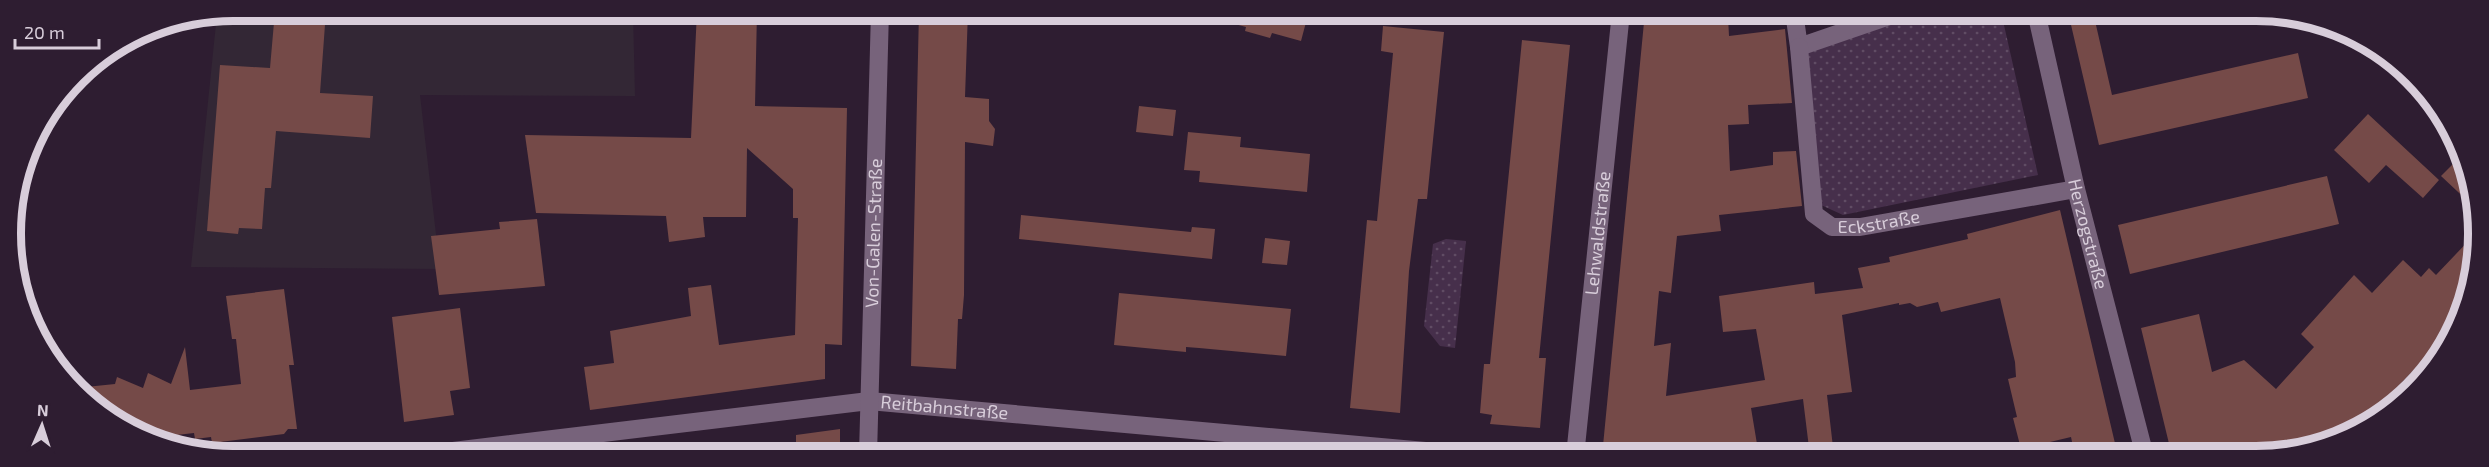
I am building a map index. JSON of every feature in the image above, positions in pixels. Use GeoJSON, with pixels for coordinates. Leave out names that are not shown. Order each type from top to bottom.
{"type":"FeatureCollection","features":[{"type":"Feature","properties":{"kind":"street","name":"Von-Galen-Straße"},"geometry":{"type":"LineString","coordinates":[[868,446],[880,21]]}},
{"type":"Feature","properties":{"kind":"street","name":"Lehwaldstraße"},"geometry":{"type":"LineString","coordinates":[[1576,446],[1620,21]]}},
{"type":"Feature","properties":{"kind":"street","name":"Eckstraße"},"geometry":{"type":"LineString","coordinates":[[1795,21],[1814,214],[1832,227],[1860,227],[2076,189]]}},
{"type":"Feature","properties":{"kind":"street"},"geometry":{"type":"LineString","coordinates":[[1799,47],[1875,21]]}},
{"type":"Feature","properties":{"kind":"street","name":"Herzogstraße"},"geometry":{"type":"LineString","coordinates":[[2038,21],[2076,189],[2142,446]]}},
{"type":"Feature","properties":{"kind":"street","name":"Reitbahnstraße"},"geometry":{"type":"LineString","coordinates":[[499,446],[869,401],[1370,446]]}},
{"type":"Feature","properties":{"kind":"shaded area"},"geometry":{"type":"Polygon","coordinates":[[[633,21],[635,96],[420,95],[440,269],[191,267],[216,22],[633,21]]]}},
{"type":"Feature","properties":{"kind":"shaded area"},"geometry":{"type":"Polygon","coordinates":[[[1902,21],[2003,21],[2038,175],[1843,215],[1821,205],[1808,52],[1902,21]]]}},
{"type":"Feature","properties":{"kind":"shaded area"},"geometry":{"type":"Polygon","coordinates":[[[1446,239],[1466,241],[1455,348],[1440,346],[1424,326],[1433,244],[1446,239]]]}},
{"type":"Feature","properties":{"kind":"building"},"geometry":{"type":"Polygon","coordinates":[[[274,21],[325,21],[320,93],[373,96],[370,138],[276,131],[271,188],[265,188],[262,229],[239,228],[238,234],[207,231],[220,65],[270,68],[274,21]]]}},
{"type":"Feature","properties":{"kind":"building"},"geometry":{"type":"Polygon","coordinates":[[[697,21],[757,21],[755,106],[847,108],[842,345],[825,344],[825,379],[590,410],[584,367],[614,363],[610,331],[691,316],[688,288],[711,285],[719,345],[795,335],[798,218],[793,218],[793,189],[747,148],[746,217],[703,217],[705,237],[669,242],[666,216],[536,213],[525,135],[691,138],[697,21]]]}},
{"type":"Feature","properties":{"kind":"building"},"geometry":{"type":"Polygon","coordinates":[[[919,21],[968,21],[965,97],[989,99],[989,121],[995,129],[993,146],[965,142],[964,295],[962,319],[958,319],[956,369],[911,366],[919,21]]]}},
{"type":"Feature","properties":{"kind":"building"},"geometry":{"type":"Polygon","coordinates":[[[1224,21],[1306,21],[1301,41],[1272,33],[1270,38],[1245,31],[1246,27],[1224,21]]]}},
{"type":"Feature","properties":{"kind":"building"},"geometry":{"type":"Polygon","coordinates":[[[1644,21],[1728,21],[1729,36],[1785,29],[1792,103],[1748,105],[1749,124],[1728,125],[1730,171],[1773,165],[1773,152],[1796,151],[1802,206],[1719,215],[1721,231],[1677,236],[1671,293],[1659,291],[1654,346],[1671,343],[1666,396],[1765,380],[1756,329],[1723,332],[1719,296],[1814,282],[1815,294],[1863,288],[1858,268],[1890,262],[1889,257],[1968,239],[1967,234],[2060,210],[2116,446],[2073,446],[2071,437],[2034,446],[2020,446],[2013,418],[2017,417],[2008,379],[2016,377],[2015,362],[2000,298],[1941,312],[1938,302],[1917,307],[1910,303],[1899,305],[1899,303],[1842,315],[1852,392],[1827,395],[1833,446],[1809,446],[1803,399],[1751,408],[1757,446],[1603,446],[1644,21]]]}},
{"type":"Feature","properties":{"kind":"building"},"geometry":{"type":"Polygon","coordinates":[[[2070,21],[2095,21],[2112,95],[2298,53],[2308,98],[2099,145],[2070,21]]]}},
{"type":"Feature","properties":{"kind":"building"},"geometry":{"type":"Polygon","coordinates":[[[1383,26],[1444,32],[1427,199],[1418,199],[1409,271],[1400,413],[1350,408],[1367,220],[1377,221],[1393,53],[1381,51],[1383,26]]]}},
{"type":"Feature","properties":{"kind":"building"},"geometry":{"type":"Polygon","coordinates":[[[1522,40],[1570,45],[1539,358],[1546,358],[1540,428],[1490,424],[1492,415],[1480,413],[1484,364],[1490,364],[1522,40]]]}},
{"type":"Feature","properties":{"kind":"building"},"geometry":{"type":"Polygon","coordinates":[[[1139,106],[1176,110],[1173,136],[1136,132],[1139,106]]]}},
{"type":"Feature","properties":{"kind":"building"},"geometry":{"type":"Polygon","coordinates":[[[2368,114],[2439,180],[2423,198],[2386,165],[2369,183],[2334,150],[2368,114]]]}},
{"type":"Feature","properties":{"kind":"building"},"geometry":{"type":"Polygon","coordinates":[[[1188,132],[1241,137],[1240,147],[1310,154],[1307,192],[1199,182],[1200,171],[1184,170],[1188,132]]]}},
{"type":"Feature","properties":{"kind":"building"},"geometry":{"type":"Polygon","coordinates":[[[2456,161],[2465,198],[2441,176],[2456,161]]]}},
{"type":"Feature","properties":{"kind":"building"},"geometry":{"type":"Polygon","coordinates":[[[2327,176],[2339,224],[2130,274],[2118,225],[2327,176]]]}},
{"type":"Feature","properties":{"kind":"building"},"geometry":{"type":"Polygon","coordinates":[[[1021,215],[1191,232],[1192,227],[1215,229],[1212,259],[1019,239],[1021,215]]]}},
{"type":"Feature","properties":{"kind":"building"},"geometry":{"type":"Polygon","coordinates":[[[537,219],[545,286],[439,295],[431,236],[500,229],[499,222],[537,219]]]}},
{"type":"Feature","properties":{"kind":"building"},"geometry":{"type":"Polygon","coordinates":[[[1265,238],[1290,241],[1287,265],[1262,263],[1265,238]]]}},
{"type":"Feature","properties":{"kind":"building"},"geometry":{"type":"Polygon","coordinates":[[[2468,241],[2461,288],[2440,340],[2380,406],[2362,418],[2324,435],[2297,442],[2269,446],[2170,446],[2141,328],[2199,314],[2212,372],[2244,360],[2276,389],[2314,347],[2301,334],[2354,275],[2372,293],[2403,260],[2421,277],[2429,268],[2436,275],[2468,241]]]}},
{"type":"Feature","properties":{"kind":"building"},"geometry":{"type":"Polygon","coordinates":[[[284,289],[294,365],[289,365],[297,429],[288,429],[284,434],[212,443],[211,437],[195,439],[194,433],[168,436],[127,418],[86,387],[115,384],[117,377],[143,388],[148,373],[171,384],[185,347],[190,390],[241,384],[236,339],[232,339],[226,296],[284,289]]]}},
{"type":"Feature","properties":{"kind":"building"},"geometry":{"type":"Polygon","coordinates":[[[1119,293],[1291,309],[1286,356],[1186,347],[1186,352],[1114,345],[1119,293]]]}},
{"type":"Feature","properties":{"kind":"building"},"geometry":{"type":"Polygon","coordinates":[[[460,308],[470,388],[450,391],[454,415],[404,422],[392,317],[460,308]]]}},
{"type":"Feature","properties":{"kind":"building"},"geometry":{"type":"Polygon","coordinates":[[[840,429],[840,446],[796,446],[796,435],[840,429]]]}}]}
